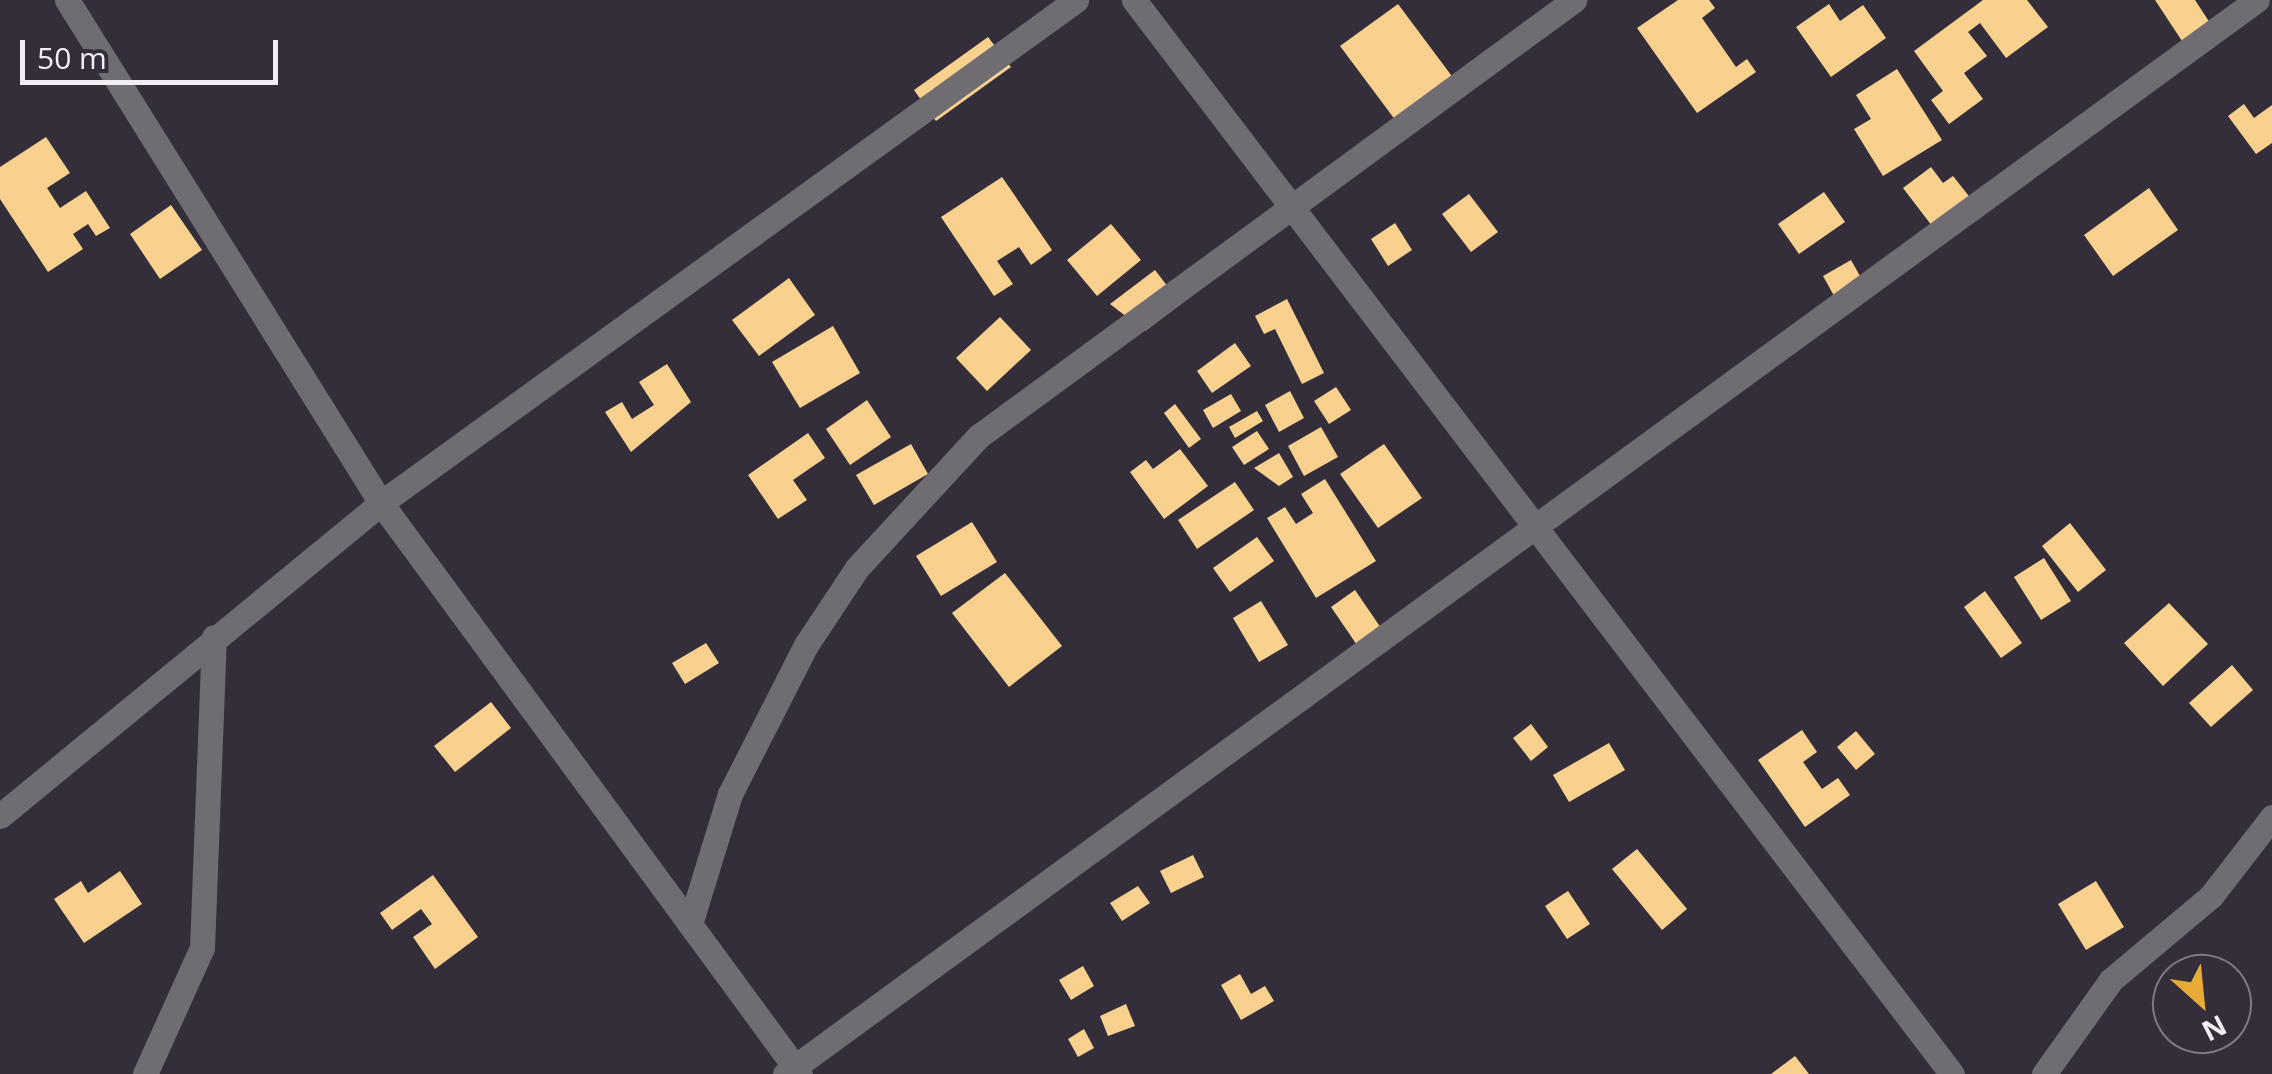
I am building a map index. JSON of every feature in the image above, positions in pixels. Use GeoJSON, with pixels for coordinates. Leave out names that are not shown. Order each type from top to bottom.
{"type":"FeatureCollection","features":[{"type":"Feature","properties":{"kind":"street"},"geometry":{"type":"LineString","coordinates":[[67,0],[380,503],[690,924],[793,1072],[2257,0]]}},
{"type":"Feature","properties":{"kind":"street"},"geometry":{"type":"LineString","coordinates":[[0,816],[380,503],[1076,0]]}},
{"type":"Feature","properties":{"kind":"street"},"geometry":{"type":"LineString","coordinates":[[1134,0],[1289,209],[1952,1074]]}},
{"type":"Feature","properties":{"kind":"street"},"geometry":{"type":"LineString","coordinates":[[690,924],[730,794],[856,568],[979,436],[1574,0]]}},
{"type":"Feature","properties":{"kind":"street"},"geometry":{"type":"LineString","coordinates":[[145,1074],[202,948],[214,637]]}},
{"type":"Feature","properties":{"kind":"street"},"geometry":{"type":"LineString","coordinates":[[2044,1074],[2112,980],[2211,896],[2272,818]]}},
{"type":"Feature","properties":{"kind":"building"},"geometry":{"type":"Polygon","coordinates":[[[1678,0],[1709,0],[1715,8],[1702,18],[1736,67],[1747,59],[1756,72],[1697,113],[1637,28],[1678,0]]]}},
{"type":"Feature","properties":{"kind":"building"},"geometry":{"type":"Polygon","coordinates":[[[1983,0],[2027,0],[2048,27],[2006,58],[1980,23],[1968,32],[1987,56],[1964,73],[1983,99],[1949,124],[1931,100],[1943,91],[1914,51],[1983,0]]]}},
{"type":"Feature","properties":{"kind":"building"},"geometry":{"type":"Polygon","coordinates":[[[2155,0],[2195,0],[2210,23],[2182,41],[2155,0]]]}},
{"type":"Feature","properties":{"kind":"building"},"geometry":{"type":"Polygon","coordinates":[[[1398,4],[1454,79],[1396,121],[1340,46],[1398,4]]]}},
{"type":"Feature","properties":{"kind":"building"},"geometry":{"type":"Polygon","coordinates":[[[1829,4],[1840,21],[1863,5],[1886,38],[1831,77],[1796,27],[1829,4]]]}},
{"type":"Feature","properties":{"kind":"building"},"geometry":{"type":"Polygon","coordinates":[[[988,37],[1011,67],[936,121],[914,90],[988,37]]]}},
{"type":"Feature","properties":{"kind":"building"},"geometry":{"type":"Polygon","coordinates":[[[1897,69],[1942,140],[1883,176],[1854,129],[1871,119],[1856,95],[1897,69]]]}},
{"type":"Feature","properties":{"kind":"building"},"geometry":{"type":"Polygon","coordinates":[[[2244,104],[2254,118],[2272,105],[2272,143],[2256,154],[2228,116],[2244,104]]]}},
{"type":"Feature","properties":{"kind":"building"},"geometry":{"type":"Polygon","coordinates":[[[46,137],[70,173],[47,188],[60,208],[86,191],[110,228],[96,236],[88,224],[73,234],[83,249],[48,272],[0,199],[0,167],[46,137]]]}},
{"type":"Feature","properties":{"kind":"building"},"geometry":{"type":"Polygon","coordinates":[[[1931,167],[1943,183],[1953,176],[1980,210],[1942,239],[1903,188],[1931,167]]]}},
{"type":"Feature","properties":{"kind":"building"},"geometry":{"type":"Polygon","coordinates":[[[1002,177],[1052,250],[1031,265],[1019,247],[997,261],[1013,284],[994,296],[941,217],[1002,177]]]}},
{"type":"Feature","properties":{"kind":"building"},"geometry":{"type":"Polygon","coordinates":[[[2149,188],[2178,230],[2113,276],[2084,235],[2149,188]]]}},
{"type":"Feature","properties":{"kind":"building"},"geometry":{"type":"Polygon","coordinates":[[[1824,192],[1845,222],[1799,254],[1778,224],[1824,192]]]}},
{"type":"Feature","properties":{"kind":"building"},"geometry":{"type":"Polygon","coordinates":[[[1469,194],[1498,232],[1471,252],[1442,214],[1469,194]]]}},
{"type":"Feature","properties":{"kind":"building"},"geometry":{"type":"Polygon","coordinates":[[[171,205],[202,250],[160,279],[130,234],[171,205]]]}},
{"type":"Feature","properties":{"kind":"building"},"geometry":{"type":"Polygon","coordinates":[[[1395,223],[1412,250],[1388,266],[1371,239],[1395,223]]]}},
{"type":"Feature","properties":{"kind":"building"},"geometry":{"type":"Polygon","coordinates":[[[1111,224],[1141,260],[1097,296],[1067,260],[1111,224]]]}},
{"type":"Feature","properties":{"kind":"building"},"geometry":{"type":"Polygon","coordinates":[[[1851,260],[1865,285],[1837,301],[1823,276],[1851,260]]]}},
{"type":"Feature","properties":{"kind":"building"},"geometry":{"type":"Polygon","coordinates":[[[1155,270],[1181,304],[1145,331],[1110,304],[1155,270]]]}},
{"type":"Feature","properties":{"kind":"building"},"geometry":{"type":"Polygon","coordinates":[[[789,278],[815,315],[759,356],[732,320],[789,278]]]}},
{"type":"Feature","properties":{"kind":"building"},"geometry":{"type":"Polygon","coordinates":[[[1287,299],[1324,373],[1302,384],[1275,329],[1264,334],[1255,316],[1287,299]]]}},
{"type":"Feature","properties":{"kind":"building"},"geometry":{"type":"Polygon","coordinates":[[[1000,317],[1031,350],[987,391],[956,358],[1000,317]]]}},
{"type":"Feature","properties":{"kind":"building"},"geometry":{"type":"Polygon","coordinates":[[[833,326],[860,373],[800,408],[772,362],[833,326]]]}},
{"type":"Feature","properties":{"kind":"building"},"geometry":{"type":"Polygon","coordinates":[[[1235,343],[1251,366],[1212,393],[1197,371],[1235,343]]]}},
{"type":"Feature","properties":{"kind":"building"},"geometry":{"type":"Polygon","coordinates":[[[667,364],[691,402],[631,452],[605,412],[622,402],[632,419],[654,405],[639,382],[667,364]]]}},
{"type":"Feature","properties":{"kind":"building"},"geometry":{"type":"Polygon","coordinates":[[[1336,387],[1351,410],[1329,424],[1314,401],[1336,387]]]}},
{"type":"Feature","properties":{"kind":"building"},"geometry":{"type":"Polygon","coordinates":[[[1290,391],[1304,418],[1279,432],[1265,405],[1290,391]]]}},
{"type":"Feature","properties":{"kind":"building"},"geometry":{"type":"Polygon","coordinates":[[[1231,394],[1241,411],[1213,428],[1203,410],[1231,394]]]}},
{"type":"Feature","properties":{"kind":"building"},"geometry":{"type":"Polygon","coordinates":[[[867,400],[891,437],[850,465],[826,429],[867,400]]]}},
{"type":"Feature","properties":{"kind":"building"},"geometry":{"type":"Polygon","coordinates":[[[1175,404],[1201,439],[1189,448],[1164,413],[1175,404]]]}},
{"type":"Feature","properties":{"kind":"building"},"geometry":{"type":"Polygon","coordinates":[[[1257,411],[1263,421],[1235,438],[1229,427],[1257,411]]]}},
{"type":"Feature","properties":{"kind":"building"},"geometry":{"type":"Polygon","coordinates":[[[1321,427],[1338,457],[1304,476],[1288,446],[1321,427]]]}},
{"type":"Feature","properties":{"kind":"building"},"geometry":{"type":"Polygon","coordinates":[[[1257,431],[1269,449],[1244,465],[1232,447],[1257,431]]]}},
{"type":"Feature","properties":{"kind":"building"},"geometry":{"type":"Polygon","coordinates":[[[808,433],[825,458],[793,480],[807,500],[778,519],[748,475],[808,433]]]}},
{"type":"Feature","properties":{"kind":"building"},"geometry":{"type":"Polygon","coordinates":[[[911,444],[928,474],[874,505],[856,475],[911,444]]]}},
{"type":"Feature","properties":{"kind":"building"},"geometry":{"type":"Polygon","coordinates":[[[1384,444],[1422,498],[1378,528],[1340,474],[1384,444]]]}},
{"type":"Feature","properties":{"kind":"building"},"geometry":{"type":"Polygon","coordinates":[[[1180,449],[1208,486],[1164,519],[1130,472],[1146,460],[1153,469],[1180,449]]]}},
{"type":"Feature","properties":{"kind":"building"},"geometry":{"type":"Polygon","coordinates":[[[1279,453],[1293,477],[1279,486],[1254,468],[1279,453]]]}},
{"type":"Feature","properties":{"kind":"building"},"geometry":{"type":"Polygon","coordinates":[[[1325,479],[1376,561],[1316,598],[1267,518],[1285,507],[1296,524],[1313,513],[1301,494],[1325,479]]]}},
{"type":"Feature","properties":{"kind":"building"},"geometry":{"type":"Polygon","coordinates":[[[1235,482],[1254,510],[1197,549],[1178,520],[1235,482]]]}},
{"type":"Feature","properties":{"kind":"building"},"geometry":{"type":"Polygon","coordinates":[[[972,522],[997,562],[941,596],[916,556],[972,522]]]}},
{"type":"Feature","properties":{"kind":"building"},"geometry":{"type":"Polygon","coordinates":[[[2070,523],[2106,570],[2078,592],[2042,546],[2070,523]]]}},
{"type":"Feature","properties":{"kind":"building"},"geometry":{"type":"Polygon","coordinates":[[[1257,537],[1274,561],[1230,592],[1213,568],[1257,537]]]}},
{"type":"Feature","properties":{"kind":"building"},"geometry":{"type":"Polygon","coordinates":[[[2044,558],[2071,601],[2041,620],[2014,577],[2044,558]]]}},
{"type":"Feature","properties":{"kind":"building"},"geometry":{"type":"Polygon","coordinates":[[[1005,573],[1062,646],[1009,687],[952,613],[1005,573]]]}},
{"type":"Feature","properties":{"kind":"building"},"geometry":{"type":"Polygon","coordinates":[[[1355,590],[1381,628],[1357,645],[1331,607],[1355,590]]]}},
{"type":"Feature","properties":{"kind":"building"},"geometry":{"type":"Polygon","coordinates":[[[1985,591],[2022,643],[2001,658],[1964,607],[1985,591]]]}},
{"type":"Feature","properties":{"kind":"building"},"geometry":{"type":"Polygon","coordinates":[[[1261,601],[1288,645],[1259,662],[1233,618],[1261,601]]]}},
{"type":"Feature","properties":{"kind":"building"},"geometry":{"type":"Polygon","coordinates":[[[2169,603],[2208,644],[2163,686],[2124,643],[2169,603]]]}},
{"type":"Feature","properties":{"kind":"building"},"geometry":{"type":"Polygon","coordinates":[[[706,643],[719,663],[685,684],[672,663],[706,643]]]}},
{"type":"Feature","properties":{"kind":"building"},"geometry":{"type":"Polygon","coordinates":[[[2232,665],[2253,690],[2211,727],[2189,703],[2232,665]]]}},
{"type":"Feature","properties":{"kind":"building"},"geometry":{"type":"Polygon","coordinates":[[[491,702],[511,728],[455,772],[434,746],[491,702]]]}},
{"type":"Feature","properties":{"kind":"building"},"geometry":{"type":"Polygon","coordinates":[[[1531,724],[1548,747],[1531,761],[1513,738],[1531,724]]]}},
{"type":"Feature","properties":{"kind":"building"},"geometry":{"type":"Polygon","coordinates":[[[1802,730],[1817,752],[1803,762],[1822,789],[1838,778],[1850,795],[1805,827],[1758,760],[1802,730]]]}},
{"type":"Feature","properties":{"kind":"building"},"geometry":{"type":"Polygon","coordinates":[[[1856,731],[1875,754],[1856,770],[1837,747],[1856,731]]]}},
{"type":"Feature","properties":{"kind":"building"},"geometry":{"type":"Polygon","coordinates":[[[1609,743],[1625,770],[1569,802],[1553,775],[1609,743]]]}},
{"type":"Feature","properties":{"kind":"building"},"geometry":{"type":"Polygon","coordinates":[[[1637,849],[1687,909],[1662,930],[1612,869],[1637,849]]]}},
{"type":"Feature","properties":{"kind":"building"},"geometry":{"type":"Polygon","coordinates":[[[1193,855],[1204,877],[1171,893],[1160,871],[1193,855]]]}},
{"type":"Feature","properties":{"kind":"building"},"geometry":{"type":"Polygon","coordinates":[[[120,871],[142,904],[84,943],[54,899],[81,881],[88,893],[120,871]]]}},
{"type":"Feature","properties":{"kind":"building"},"geometry":{"type":"Polygon","coordinates":[[[433,875],[478,937],[435,969],[413,937],[432,924],[421,909],[392,930],[380,913],[433,875]]]}},
{"type":"Feature","properties":{"kind":"building"},"geometry":{"type":"Polygon","coordinates":[[[2096,881],[2124,927],[2086,950],[2058,904],[2096,881]]]}},
{"type":"Feature","properties":{"kind":"building"},"geometry":{"type":"Polygon","coordinates":[[[1138,886],[1150,903],[1122,921],[1110,903],[1138,886]]]}},
{"type":"Feature","properties":{"kind":"building"},"geometry":{"type":"Polygon","coordinates":[[[1568,891],[1590,924],[1567,939],[1545,906],[1568,891]]]}},
{"type":"Feature","properties":{"kind":"building"},"geometry":{"type":"Polygon","coordinates":[[[1083,966],[1094,986],[1071,1000],[1059,980],[1083,966]]]}},
{"type":"Feature","properties":{"kind":"building"},"geometry":{"type":"Polygon","coordinates":[[[1240,974],[1251,994],[1265,986],[1274,1001],[1241,1020],[1221,985],[1240,974]]]}},
{"type":"Feature","properties":{"kind":"building"},"geometry":{"type":"Polygon","coordinates":[[[1126,1004],[1135,1026],[1108,1036],[1100,1016],[1126,1004]]]}},
{"type":"Feature","properties":{"kind":"building"},"geometry":{"type":"Polygon","coordinates":[[[1084,1029],[1094,1048],[1078,1057],[1068,1039],[1084,1029]]]}},
{"type":"Feature","properties":{"kind":"building"},"geometry":{"type":"Polygon","coordinates":[[[1795,1056],[1809,1074],[1771,1074],[1795,1056]]]}}]}
